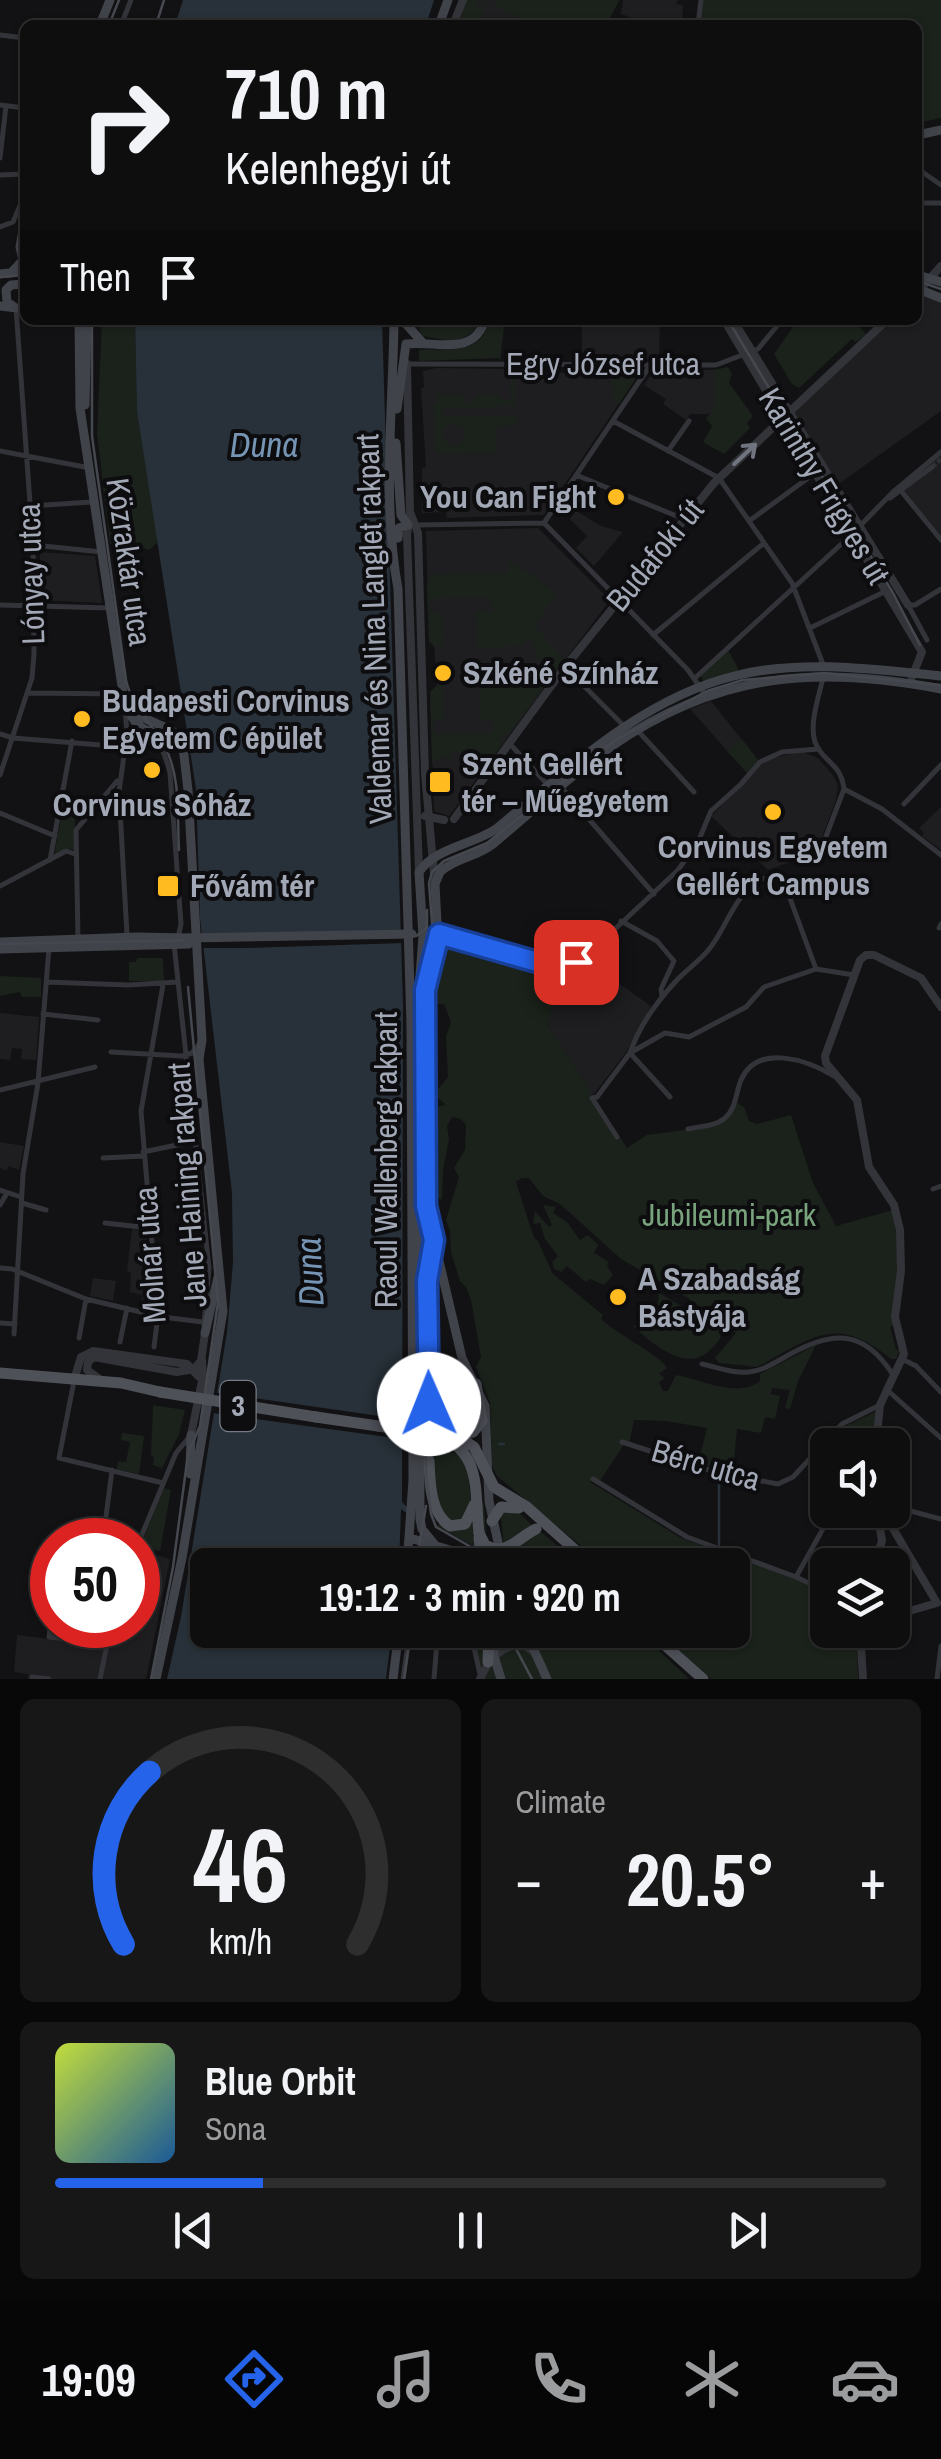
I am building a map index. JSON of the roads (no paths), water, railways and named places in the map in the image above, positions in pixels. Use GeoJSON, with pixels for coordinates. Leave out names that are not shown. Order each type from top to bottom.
{"type":"FeatureCollection","features":[{"type":"Feature","properties":{"kind":"main road"},"geometry":{"type":"LineString","coordinates":[[20,284],[6,290],[7,302],[20,308]]}},
{"type":"Feature","properties":{"kind":"main road","name":"Közraktár utca"},"geometry":{"type":"LineString","coordinates":[[80,325],[79,383],[124,698],[144,732],[175,740],[184,754]]}},
{"type":"Feature","properties":{"kind":"main road","name":"Valdemar és Nina Langlet rakpart"},"geometry":{"type":"LineString","coordinates":[[394,325],[394,560],[413,937]]}},
{"type":"Feature","properties":{"kind":"main road"},"geometry":{"type":"LineString","coordinates":[[409,325],[423,342]]}},
{"type":"Feature","properties":{"kind":"main road"},"geometry":{"type":"LineString","coordinates":[[412,525],[401,515],[396,441],[392,432],[406,344],[465,343],[479,334],[483,325]]}},
{"type":"Feature","properties":{"kind":"main road"},"geometry":{"type":"LineString","coordinates":[[398,588],[398,532],[401,526],[412,525]]}},
{"type":"Feature","properties":{"kind":"main road"},"geometry":{"type":"LineString","coordinates":[[413,937],[422,923],[419,872],[432,857],[472,843],[496,829],[700,687],[722,690],[824,672],[941,689]]}},
{"type":"Feature","properties":{"kind":"main road"},"geometry":{"type":"LineString","coordinates":[[499,1548],[486,1474],[487,1416],[462,1358],[426,1206],[425,990],[439,934],[435,884],[446,866],[484,850],[625,727],[700,687],[730,677],[824,672],[941,676]]}},
{"type":"Feature","properties":{"kind":"main road"},"geometry":{"type":"LineString","coordinates":[[722,690],[733,683],[730,677]]}},
{"type":"Feature","properties":{"kind":"main road"},"geometry":{"type":"LineString","coordinates":[[134,718],[172,730],[182,738],[184,754]]}},
{"type":"Feature","properties":{"kind":"main road","name":"Jane Haining rakpart"},"geometry":{"type":"LineString","coordinates":[[156,1679],[182,1558],[223,1311],[199,1059],[202,1040],[184,754]]}},
{"type":"Feature","properties":{"kind":"main road"},"geometry":{"type":"LineString","coordinates":[[0,946],[129,937],[180,940],[439,934]]}},
{"type":"Feature","properties":{"kind":"main road"},"geometry":{"type":"LineString","coordinates":[[413,937],[419,989],[420,1244],[418,1536],[413,1548]]}},
{"type":"Feature","properties":{"kind":"main road","name":"Raoul Wallenberg rakpart"},"geometry":{"type":"LineString","coordinates":[[413,937],[413,1442],[418,1536]]}},
{"type":"Feature","properties":{"kind":"main road"},"geometry":{"type":"LineString","coordinates":[[0,946],[157,947],[180,940]]}},
{"type":"Feature","properties":{"kind":"main road"},"geometry":{"type":"LineString","coordinates":[[434,1240],[427,1290],[429,1460],[435,1504],[442,1521],[454,1527],[468,1521],[475,1498]]}},
{"type":"Feature","properties":{"kind":"main road"},"geometry":{"type":"LineString","coordinates":[[420,1244],[446,1291]]}},
{"type":"Feature","properties":{"kind":"main road"},"geometry":{"type":"LineString","coordinates":[[204,1328],[221,1270]]}},
{"type":"Feature","properties":{"kind":"main road"},"geometry":{"type":"LineString","coordinates":[[427,1290],[437,1284],[446,1291]]}},
{"type":"Feature","properties":{"kind":"main road","name":"3"},"geometry":{"type":"LineString","coordinates":[[0,1373],[128,1384],[183,1398],[456,1435]]}},
{"type":"Feature","properties":{"kind":"main road"},"geometry":{"type":"LineString","coordinates":[[456,1435],[473,1432],[482,1421],[476,1384]]}},
{"type":"Feature","properties":{"kind":"main road"},"geometry":{"type":"LineString","coordinates":[[189,1502],[192,1434]]}},
{"type":"Feature","properties":{"kind":"main road"},"geometry":{"type":"LineString","coordinates":[[434,1434],[465,1451],[479,1548]]}},
{"type":"Feature","properties":{"kind":"main road"},"geometry":{"type":"LineString","coordinates":[[456,1435],[474,1447],[494,1486],[527,1507],[570,1548]]}},
{"type":"Feature","properties":{"kind":"main road"},"geometry":{"type":"LineString","coordinates":[[481,1548],[499,1508],[512,1506],[565,1548]]}},
{"type":"Feature","properties":{"kind":"main road"},"geometry":{"type":"LineString","coordinates":[[479,1533],[485,1545],[498,1550],[541,1530]]}},
{"type":"Feature","properties":{"kind":"main road"},"geometry":{"type":"LineString","coordinates":[[418,1536],[443,1548]]}},
{"type":"Feature","properties":{"kind":"main road"},"geometry":{"type":"LineString","coordinates":[[393,1679],[397,1648]]}},
{"type":"Feature","properties":{"kind":"main road"},"geometry":{"type":"LineString","coordinates":[[494,1648],[501,1679]]}},
{"type":"Feature","properties":{"kind":"main road"},"geometry":{"type":"LineString","coordinates":[[532,1648],[547,1679]]}},
{"type":"Feature","properties":{"kind":"main road"},"geometry":{"type":"LineString","coordinates":[[662,1648],[694,1679]]}},
{"type":"Feature","properties":{"kind":"main road"},"geometry":{"type":"LineString","coordinates":[[666,1648],[703,1679]]}},
{"type":"Feature","properties":{"kind":"street"},"geometry":{"type":"LineString","coordinates":[[0,158],[3,106]]}},
{"type":"Feature","properties":{"kind":"street"},"geometry":{"type":"LineString","coordinates":[[0,227],[13,222],[20,206]]}},
{"type":"Feature","properties":{"kind":"street"},"geometry":{"type":"LineString","coordinates":[[936,280],[941,266]]}},
{"type":"Feature","properties":{"kind":"street","name":"Lónyay utca"},"geometry":{"type":"LineString","coordinates":[[0,775],[33,672],[34,545],[22,325]]}},
{"type":"Feature","properties":{"kind":"street"},"geometry":{"type":"LineString","coordinates":[[406,325],[424,823],[435,884]]}},
{"type":"Feature","properties":{"kind":"street","name":"Karinthy Frigyes út"},"geometry":{"type":"LineString","coordinates":[[728,325],[927,640]]}},
{"type":"Feature","properties":{"kind":"street","name":"Karinthy Frigyes út"},"geometry":{"type":"LineString","coordinates":[[735,325],[749,354]]}},
{"type":"Feature","properties":{"kind":"street"},"geometry":{"type":"LineString","coordinates":[[749,354],[778,325]]}},
{"type":"Feature","properties":{"kind":"street","name":"Budafoki út"},"geometry":{"type":"LineString","coordinates":[[424,823],[449,820],[618,599],[718,478],[882,325]]}},
{"type":"Feature","properties":{"kind":"street","name":"Egry József utca"},"geometry":{"type":"LineString","coordinates":[[406,364],[716,365],[749,354]]}},
{"type":"Feature","properties":{"kind":"street"},"geometry":{"type":"LineString","coordinates":[[544,524],[651,364]]}},
{"type":"Feature","properties":{"kind":"street"},"geometry":{"type":"LineString","coordinates":[[613,421],[718,478],[793,587],[824,672],[813,731],[819,749],[838,768],[844,789],[822,847]]}},
{"type":"Feature","properties":{"kind":"street"},"geometry":{"type":"LineString","coordinates":[[668,451],[689,421]]}},
{"type":"Feature","properties":{"kind":"street"},"geometry":{"type":"LineString","coordinates":[[0,451],[90,468]]}},
{"type":"Feature","properties":{"kind":"street"},"geometry":{"type":"LineString","coordinates":[[412,525],[544,524],[700,687],[793,587],[941,452]]}},
{"type":"Feature","properties":{"kind":"street"},"geometry":{"type":"LineString","coordinates":[[888,500],[932,467]]}},
{"type":"Feature","properties":{"kind":"street"},"geometry":{"type":"LineString","coordinates":[[748,521],[819,470]]}},
{"type":"Feature","properties":{"kind":"street"},"geometry":{"type":"LineString","coordinates":[[576,475],[684,520]]}},
{"type":"Feature","properties":{"kind":"street"},"geometry":{"type":"LineString","coordinates":[[902,492],[941,540]]}},
{"type":"Feature","properties":{"kind":"street"},"geometry":{"type":"LineString","coordinates":[[30,506],[95,502]]}},
{"type":"Feature","properties":{"kind":"street","name":"Karinthy Frigyes út"},"geometry":{"type":"LineString","coordinates":[[856,530],[922,652],[912,674]]}},
{"type":"Feature","properties":{"kind":"street"},"geometry":{"type":"LineString","coordinates":[[653,635],[764,543]]}},
{"type":"Feature","properties":{"kind":"street"},"geometry":{"type":"LineString","coordinates":[[34,545],[102,552]]}},
{"type":"Feature","properties":{"kind":"street"},"geometry":{"type":"LineString","coordinates":[[414,565],[424,823],[418,844],[419,872]]}},
{"type":"Feature","properties":{"kind":"street"},"geometry":{"type":"LineString","coordinates":[[908,605],[941,588]]}},
{"type":"Feature","properties":{"kind":"street"},"geometry":{"type":"LineString","coordinates":[[810,628],[886,590]]}},
{"type":"Feature","properties":{"kind":"street"},"geometry":{"type":"LineString","coordinates":[[0,604],[110,608]]}},
{"type":"Feature","properties":{"kind":"street"},"geometry":{"type":"LineString","coordinates":[[565,667],[625,727]]}},
{"type":"Feature","properties":{"kind":"street"},"geometry":{"type":"LineString","coordinates":[[912,674],[917,685]]}},
{"type":"Feature","properties":{"kind":"street"},"geometry":{"type":"LineString","coordinates":[[28,693],[106,694],[124,698]]}},
{"type":"Feature","properties":{"kind":"street","name":"Közraktár utca"},"geometry":{"type":"LineString","coordinates":[[124,698],[126,747]]}},
{"type":"Feature","properties":{"kind":"street","name":"Közraktár utca"},"geometry":{"type":"LineString","coordinates":[[129,937],[119,779],[134,718]]}},
{"type":"Feature","properties":{"kind":"street"},"geometry":{"type":"LineString","coordinates":[[638,731],[694,792]]}},
{"type":"Feature","properties":{"kind":"street"},"geometry":{"type":"LineString","coordinates":[[0,734],[126,747],[144,732],[160,746],[172,781],[182,924],[176,958],[177,982],[210,1268],[203,1376],[192,1434],[176,1453],[149,1518]]}},
{"type":"Feature","properties":{"kind":"street"},"geometry":{"type":"LineString","coordinates":[[50,860],[72,741]]}},
{"type":"Feature","properties":{"kind":"street"},"geometry":{"type":"LineString","coordinates":[[509,743],[555,786],[654,894]]}},
{"type":"Feature","properties":{"kind":"street"},"geometry":{"type":"LineString","coordinates":[[439,934],[551,966],[576,962],[595,950],[686,860],[698,842],[710,810],[760,762],[782,752],[819,749]]}},
{"type":"Feature","properties":{"kind":"street"},"geometry":{"type":"LineString","coordinates":[[904,804],[941,765]]}},
{"type":"Feature","properties":{"kind":"street"},"geometry":{"type":"LineString","coordinates":[[78,941],[76,830],[119,779]]}},
{"type":"Feature","properties":{"kind":"street"},"geometry":{"type":"LineString","coordinates":[[110,788],[119,792]]}},
{"type":"Feature","properties":{"kind":"street"},"geometry":{"type":"LineString","coordinates":[[844,789],[882,809],[941,855]]}},
{"type":"Feature","properties":{"kind":"street"},"geometry":{"type":"LineString","coordinates":[[0,813],[54,836]]}},
{"type":"Feature","properties":{"kind":"street"},"geometry":{"type":"LineString","coordinates":[[424,823],[449,820]]}},
{"type":"Feature","properties":{"kind":"street"},"geometry":{"type":"LineString","coordinates":[[418,844],[423,848],[429,844]]}},
{"type":"Feature","properties":{"kind":"street"},"geometry":{"type":"LineString","coordinates":[[0,886],[66,851],[76,854]]}},
{"type":"Feature","properties":{"kind":"street"},"geometry":{"type":"LineString","coordinates":[[617,1138],[592,1098],[597,1097],[630,1053],[643,1023],[662,996],[710,948],[737,902],[766,877],[784,882],[816,969]]}},
{"type":"Feature","properties":{"kind":"street"},"geometry":{"type":"LineString","coordinates":[[622,922],[657,941],[674,961],[660,989],[662,996]]}},
{"type":"Feature","properties":{"kind":"street"},"geometry":{"type":"LineString","coordinates":[[568,930],[581,943],[576,962]]}},
{"type":"Feature","properties":{"kind":"street"},"geometry":{"type":"LineString","coordinates":[[157,947],[166,948],[176,958]]}},
{"type":"Feature","properties":{"kind":"street"},"geometry":{"type":"LineString","coordinates":[[14,1334],[22,1200],[38,1083],[49,948]]}},
{"type":"Feature","properties":{"kind":"street"},"geometry":{"type":"LineString","coordinates":[[878,1428],[880,1405],[904,1349],[895,1312],[901,1271],[898,1216],[869,1167],[860,1106],[826,1063],[825,1056],[862,958],[874,955],[924,981],[941,1007]]}},
{"type":"Feature","properties":{"kind":"street"},"geometry":{"type":"LineString","coordinates":[[630,1053],[664,1033],[682,1038],[692,1035],[746,1007],[767,985],[816,969],[854,975]]}},
{"type":"Feature","properties":{"kind":"street"},"geometry":{"type":"LineString","coordinates":[[46,982],[177,982]]}},
{"type":"Feature","properties":{"kind":"street","name":"Molnár utca"},"geometry":{"type":"LineString","coordinates":[[154,1347],[158,1315],[141,1111],[163,985]]}},
{"type":"Feature","properties":{"kind":"street"},"geometry":{"type":"LineString","coordinates":[[43,1014],[98,1020]]}},
{"type":"Feature","properties":{"kind":"street"},"geometry":{"type":"LineString","coordinates":[[111,1052],[188,1055],[202,1040]]}},
{"type":"Feature","properties":{"kind":"street"},"geometry":{"type":"LineString","coordinates":[[630,1053],[670,1097]]}},
{"type":"Feature","properties":{"kind":"street"},"geometry":{"type":"LineString","coordinates":[[688,1130],[726,1117],[746,1072],[762,1061],[807,1061],[842,1080]]}},
{"type":"Feature","properties":{"kind":"street"},"geometry":{"type":"LineString","coordinates":[[0,1090],[96,1067]]}},
{"type":"Feature","properties":{"kind":"street"},"geometry":{"type":"LineString","coordinates":[[104,1158],[196,1142]]}},
{"type":"Feature","properties":{"kind":"street"},"geometry":{"type":"LineString","coordinates":[[933,1189],[941,1186]]}},
{"type":"Feature","properties":{"kind":"street"},"geometry":{"type":"LineString","coordinates":[[0,1205],[4,1192],[46,1210]]}},
{"type":"Feature","properties":{"kind":"street"},"geometry":{"type":"LineString","coordinates":[[104,1223],[150,1228]]}},
{"type":"Feature","properties":{"kind":"street"},"geometry":{"type":"LineString","coordinates":[[0,1268],[18,1271],[86,1299],[204,1328]]}},
{"type":"Feature","properties":{"kind":"street"},"geometry":{"type":"LineString","coordinates":[[79,1338],[86,1299]]}},
{"type":"Feature","properties":{"kind":"street"},"geometry":{"type":"LineString","coordinates":[[120,1342],[126,1308]]}},
{"type":"Feature","properties":{"kind":"street"},"geometry":{"type":"LineString","coordinates":[[0,1324],[14,1324]]}},
{"type":"Feature","properties":{"kind":"street"},"geometry":{"type":"LineString","coordinates":[[702,1364],[752,1372],[811,1342],[836,1338],[872,1348],[892,1375]]}},
{"type":"Feature","properties":{"kind":"street"},"geometry":{"type":"LineString","coordinates":[[163,1483],[58,1455],[74,1381],[84,1353],[117,1355],[193,1370]]}},
{"type":"Feature","properties":{"kind":"street"},"geometry":{"type":"LineString","coordinates":[[199,1390],[193,1370],[202,1356]]}},
{"type":"Feature","properties":{"kind":"street"},"geometry":{"type":"LineString","coordinates":[[105,1382],[87,1370],[90,1359],[177,1372],[193,1370]]}},
{"type":"Feature","properties":{"kind":"street"},"geometry":{"type":"LineString","coordinates":[[902,1359],[916,1366],[941,1392]]}},
{"type":"Feature","properties":{"kind":"street"},"geometry":{"type":"LineString","coordinates":[[177,1372],[192,1379],[199,1390]]}},
{"type":"Feature","properties":{"kind":"street"},"geometry":{"type":"LineString","coordinates":[[886,1389],[940,1438]]}},
{"type":"Feature","properties":{"kind":"street","name":"Bérc utca"},"geometry":{"type":"LineString","coordinates":[[622,1442],[718,1472],[778,1484],[793,1477],[842,1424],[880,1405]]}},
{"type":"Feature","properties":{"kind":"street"},"geometry":{"type":"LineString","coordinates":[[176,1453],[187,1448],[192,1452]]}},
{"type":"Feature","properties":{"kind":"street"},"geometry":{"type":"LineString","coordinates":[[106,1518],[112,1470]]}},
{"type":"Feature","properties":{"kind":"street"},"geometry":{"type":"LineString","coordinates":[[593,1479],[688,1537],[810,1584]]}},
{"type":"Feature","properties":{"kind":"street"},"geometry":{"type":"LineString","coordinates":[[910,1512],[941,1519]]}},
{"type":"Feature","properties":{"kind":"street"},"geometry":{"type":"LineString","coordinates":[[796,1577],[823,1528]]}},
{"type":"Feature","properties":{"kind":"street"},"geometry":{"type":"LineString","coordinates":[[892,1528],[939,1602],[910,1611]]}},
{"type":"Feature","properties":{"kind":"street"},"geometry":{"type":"LineString","coordinates":[[418,1536],[418,1548]]}},
{"type":"Feature","properties":{"kind":"street"},"geometry":{"type":"LineString","coordinates":[[425,1548],[435,1545]]}},
{"type":"Feature","properties":{"kind":"street"},"geometry":{"type":"LineString","coordinates":[[937,1679],[941,1646]]}},
{"type":"Feature","properties":{"kind":"street"},"geometry":{"type":"LineString","coordinates":[[100,1679],[104,1648]]}},
{"type":"Feature","properties":{"kind":"street"},"geometry":{"type":"LineString","coordinates":[[404,1679],[408,1648]]}},
{"type":"Feature","properties":{"kind":"street"},"geometry":{"type":"LineString","coordinates":[[434,1679],[437,1648]]}},
{"type":"Feature","properties":{"kind":"street"},"geometry":{"type":"LineString","coordinates":[[473,1648],[481,1678]]}},
{"type":"Feature","properties":{"kind":"street"},"geometry":{"type":"LineString","coordinates":[[481,1678],[490,1648]]}},
{"type":"Feature","properties":{"kind":"street"},"geometry":{"type":"LineString","coordinates":[[529,1648],[534,1652]]}},
{"type":"Feature","properties":{"kind":"street"},"geometry":{"type":"LineString","coordinates":[[861,1648],[863,1679]]}},
{"type":"Feature","properties":{"kind":"street"},"geometry":{"type":"LineString","coordinates":[[536,1679],[541,1666]]}},
{"type":"Feature","properties":{"kind":"street"},"geometry":{"type":"LineString","coordinates":[[32,1677],[49,1679]]}},
{"type":"Feature","properties":{"kind":"water"},"geometry":{"type":"Polygon","coordinates":[[[183,0],[434,0],[428,20],[177,20],[183,0]]]}},
{"type":"Feature","properties":{"kind":"water","name":"Duna"},"geometry":{"type":"Polygon","coordinates":[[[135,325],[382,325],[403,1004],[402,1502],[408,1514],[401,1509],[400,1548],[192,1548],[227,1332],[233,1263],[232,1193],[200,918],[196,789],[137,412],[135,325]]]}},
{"type":"Feature","properties":{"kind":"water","name":"Duna"},"geometry":{"type":"Polygon","coordinates":[[[190,1561],[190,1648],[390,1648],[386,1679],[167,1679],[190,1561]]]}},
{"type":"Feature","properties":{"kind":"waterway"},"geometry":{"type":"LineString","coordinates":[[499,1444],[504,1444]]}},
{"type":"Feature","properties":{"kind":"waterway"},"geometry":{"type":"LineString","coordinates":[[719,1476],[719,1545]]}},
{"type":"Feature","properties":{"kind":"tunnel"},"geometry":{"type":"LineString","coordinates":[[932,467],[941,459]]}},
{"type":"Feature","properties":{"kind":"tram line"},"geometry":{"type":"LineString","coordinates":[[111,20],[119,0]]}},
{"type":"Feature","properties":{"kind":"tram line"},"geometry":{"type":"LineString","coordinates":[[158,20],[164,0]]}},
{"type":"Feature","properties":{"kind":"tram line"},"geometry":{"type":"LineString","coordinates":[[0,277],[20,275]]}},
{"type":"Feature","properties":{"kind":"tram line"},"geometry":{"type":"LineString","coordinates":[[922,282],[941,289]]}},
{"type":"Feature","properties":{"kind":"tram line"},"geometry":{"type":"LineString","coordinates":[[92,325],[92,436],[126,680],[133,699],[171,761],[179,850]]}},
{"type":"Feature","properties":{"kind":"tram line"},"geometry":{"type":"LineString","coordinates":[[731,325],[893,593],[920,645]]}},
{"type":"Feature","properties":{"kind":"tram line"},"geometry":{"type":"LineString","coordinates":[[473,1548],[436,1527],[426,1473],[424,1289],[431,1240],[424,1198],[423,986],[433,936],[429,883],[432,872],[444,861],[487,843],[614,741],[707,691],[743,680],[824,673],[941,685]]}},
{"type":"Feature","properties":{"kind":"tram line"},"geometry":{"type":"LineString","coordinates":[[0,944],[416,936],[427,928],[427,910]]}},
{"type":"Feature","properties":{"kind":"tram line"},"geometry":{"type":"LineString","coordinates":[[151,1679],[173,1567],[188,1454],[200,1426],[218,1302],[188,987]]}},
{"type":"Feature","properties":{"kind":"tram line"},"geometry":{"type":"LineString","coordinates":[[419,1548],[426,1506]]}},
{"type":"Feature","properties":{"kind":"tram line"},"geometry":{"type":"LineString","coordinates":[[404,1679],[408,1648]]}},
{"type":"Feature","properties":{"kind":"tram line"},"geometry":{"type":"LineString","coordinates":[[516,1648],[532,1679]]}},
{"type":"Feature","properties":{"kind":"place","name":"You Can Fight"},"geometry":{"type":"Point","coordinates":[616,497]}},
{"type":"Feature","properties":{"kind":"place","name":"Szkéné Színház"},"geometry":{"type":"Point","coordinates":[443,673]}},
{"type":"Feature","properties":{"kind":"place","name":"Budapesti Corvinus Egyetem C épület"},"geometry":{"type":"Point","coordinates":[82,719]}},
{"type":"Feature","properties":{"kind":"place","name":"Corvinus Sóház"},"geometry":{"type":"Point","coordinates":[152,770]}},
{"type":"Feature","properties":{"kind":"place","name":"Szent Gellért tér – Műegyetem"},"geometry":{"type":"Point","coordinates":[440,782]}},
{"type":"Feature","properties":{"kind":"place","name":"Corvinus Egyetem Gellért Campus"},"geometry":{"type":"Point","coordinates":[773,812]}},
{"type":"Feature","properties":{"kind":"place","name":"Fővám tér"},"geometry":{"type":"Point","coordinates":[168,886]}},
{"type":"Feature","properties":{"kind":"place","name":"A Szabadság Bástyája"},"geometry":{"type":"Point","coordinates":[618,1297]}},
{"type":"Feature","properties":{"kind":"park label","name":"Jubileumi-park"},"geometry":{"type":"Point","coordinates":[729,1215]}}]}
